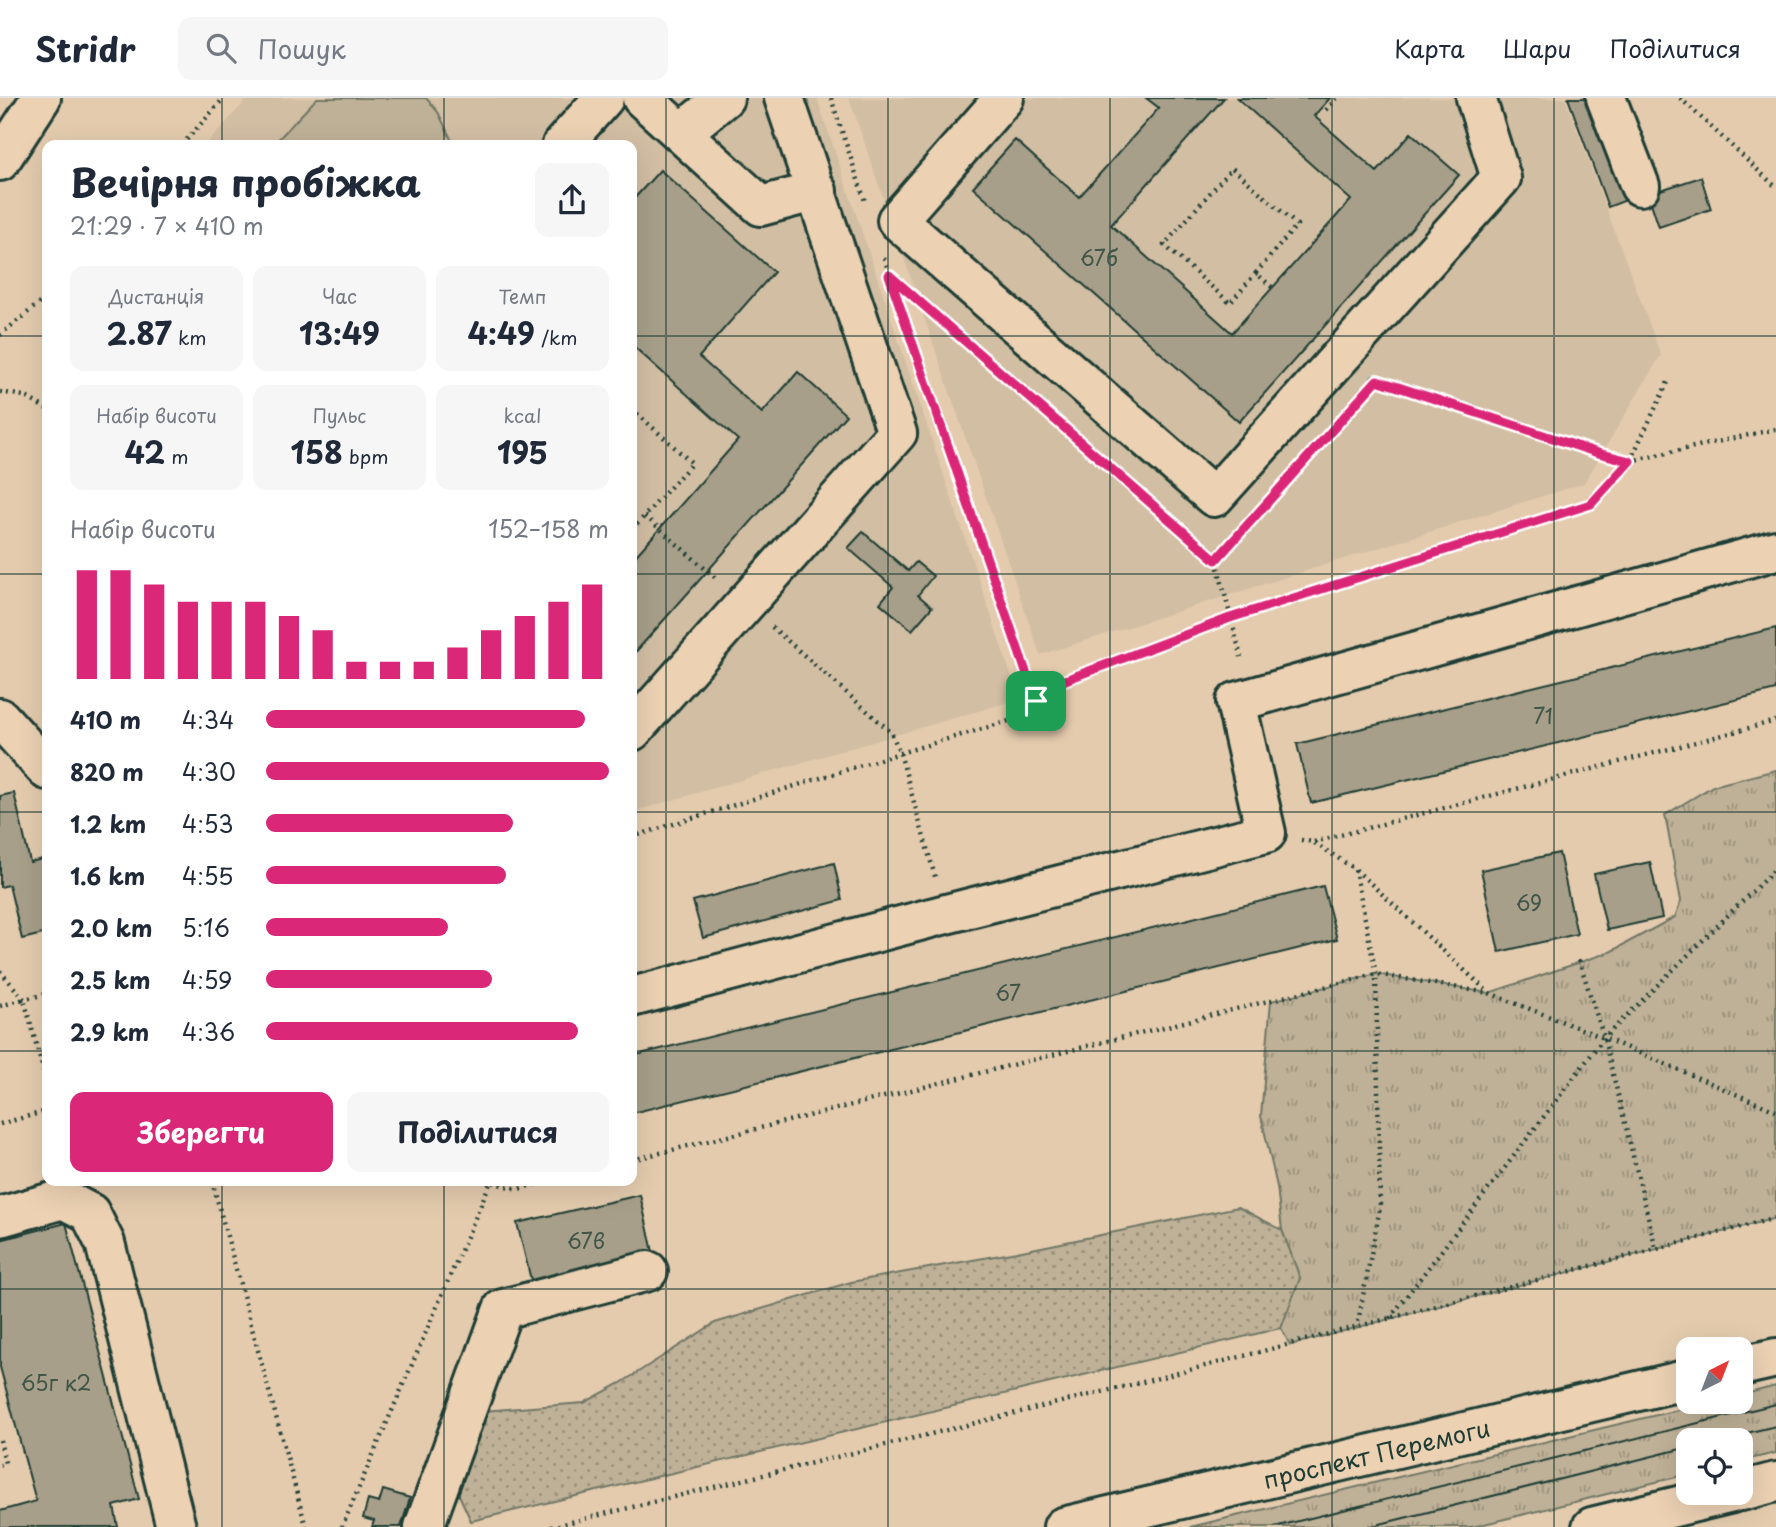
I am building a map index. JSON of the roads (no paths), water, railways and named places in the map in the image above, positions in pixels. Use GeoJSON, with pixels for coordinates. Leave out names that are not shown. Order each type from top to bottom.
{"type":"FeatureCollection","features":[{"type":"Feature","properties":{"kind":"main road"},"geometry":{"type":"LineString","coordinates":[[0,161],[41,98]]}},
{"type":"Feature","properties":{"kind":"main road"},"geometry":{"type":"LineString","coordinates":[[566,140],[604,98]]}},
{"type":"Feature","properties":{"kind":"main road"},"geometry":{"type":"LineString","coordinates":[[642,98],[761,206],[817,191]]}},
{"type":"Feature","properties":{"kind":"main road"},"geometry":{"type":"LineString","coordinates":[[681,133],[724,98]]}},
{"type":"Feature","properties":{"kind":"main road"},"geometry":{"type":"LineString","coordinates":[[637,725],[897,433],[784,98]]}},
{"type":"Feature","properties":{"kind":"main road"},"geometry":{"type":"LineString","coordinates":[[1004,98],[897,220],[1214,497],[1501,178],[1476,98]]}},
{"type":"Feature","properties":{"kind":"main road"},"geometry":{"type":"LineString","coordinates":[[1606,98],[1640,186]]}},
{"type":"Feature","properties":{"kind":"main road"},"geometry":{"type":"LineString","coordinates":[[637,996],[1266,833],[1236,702],[1776,550]]}},
{"type":"Feature","properties":{"kind":"main road"},"geometry":{"type":"LineString","coordinates":[[0,718],[42,764]]}},
{"type":"Feature","properties":{"kind":"main road"},"geometry":{"type":"LineString","coordinates":[[0,1217],[63,1199],[90,1213],[105,1243],[176,1527]]}},
{"type":"Feature","properties":{"kind":"main road"},"geometry":{"type":"LineString","coordinates":[[424,1527],[503,1309],[648,1271]]}},
{"type":"Feature","properties":{"kind":"main road"},"geometry":{"type":"LineString","coordinates":[[1754,1363],[1776,1358]]}},
{"type":"Feature","properties":{"kind":"main road","name":"проспект Перемоги"},"geometry":{"type":"LineString","coordinates":[[1063,1527],[1676,1382]]}},
{"type":"Feature","properties":{"kind":"main road"},"geometry":{"type":"LineString","coordinates":[[1753,1488],[1776,1482]]}},
{"type":"Feature","properties":{"kind":"main road"},"geometry":{"type":"LineString","coordinates":[[1592,1527],[1683,1505]]}},
{"type":"Feature","properties":{"kind":"tram line"},"geometry":{"type":"LineString","coordinates":[[1274,1527],[1776,1404]]}},
{"type":"Feature","properties":{"kind":"tram line"},"geometry":{"type":"LineString","coordinates":[[1753,1431],[1776,1426]]}},
{"type":"Feature","properties":{"kind":"tram line"},"geometry":{"type":"LineString","coordinates":[[1368,1527],[1676,1450]]}}]}
